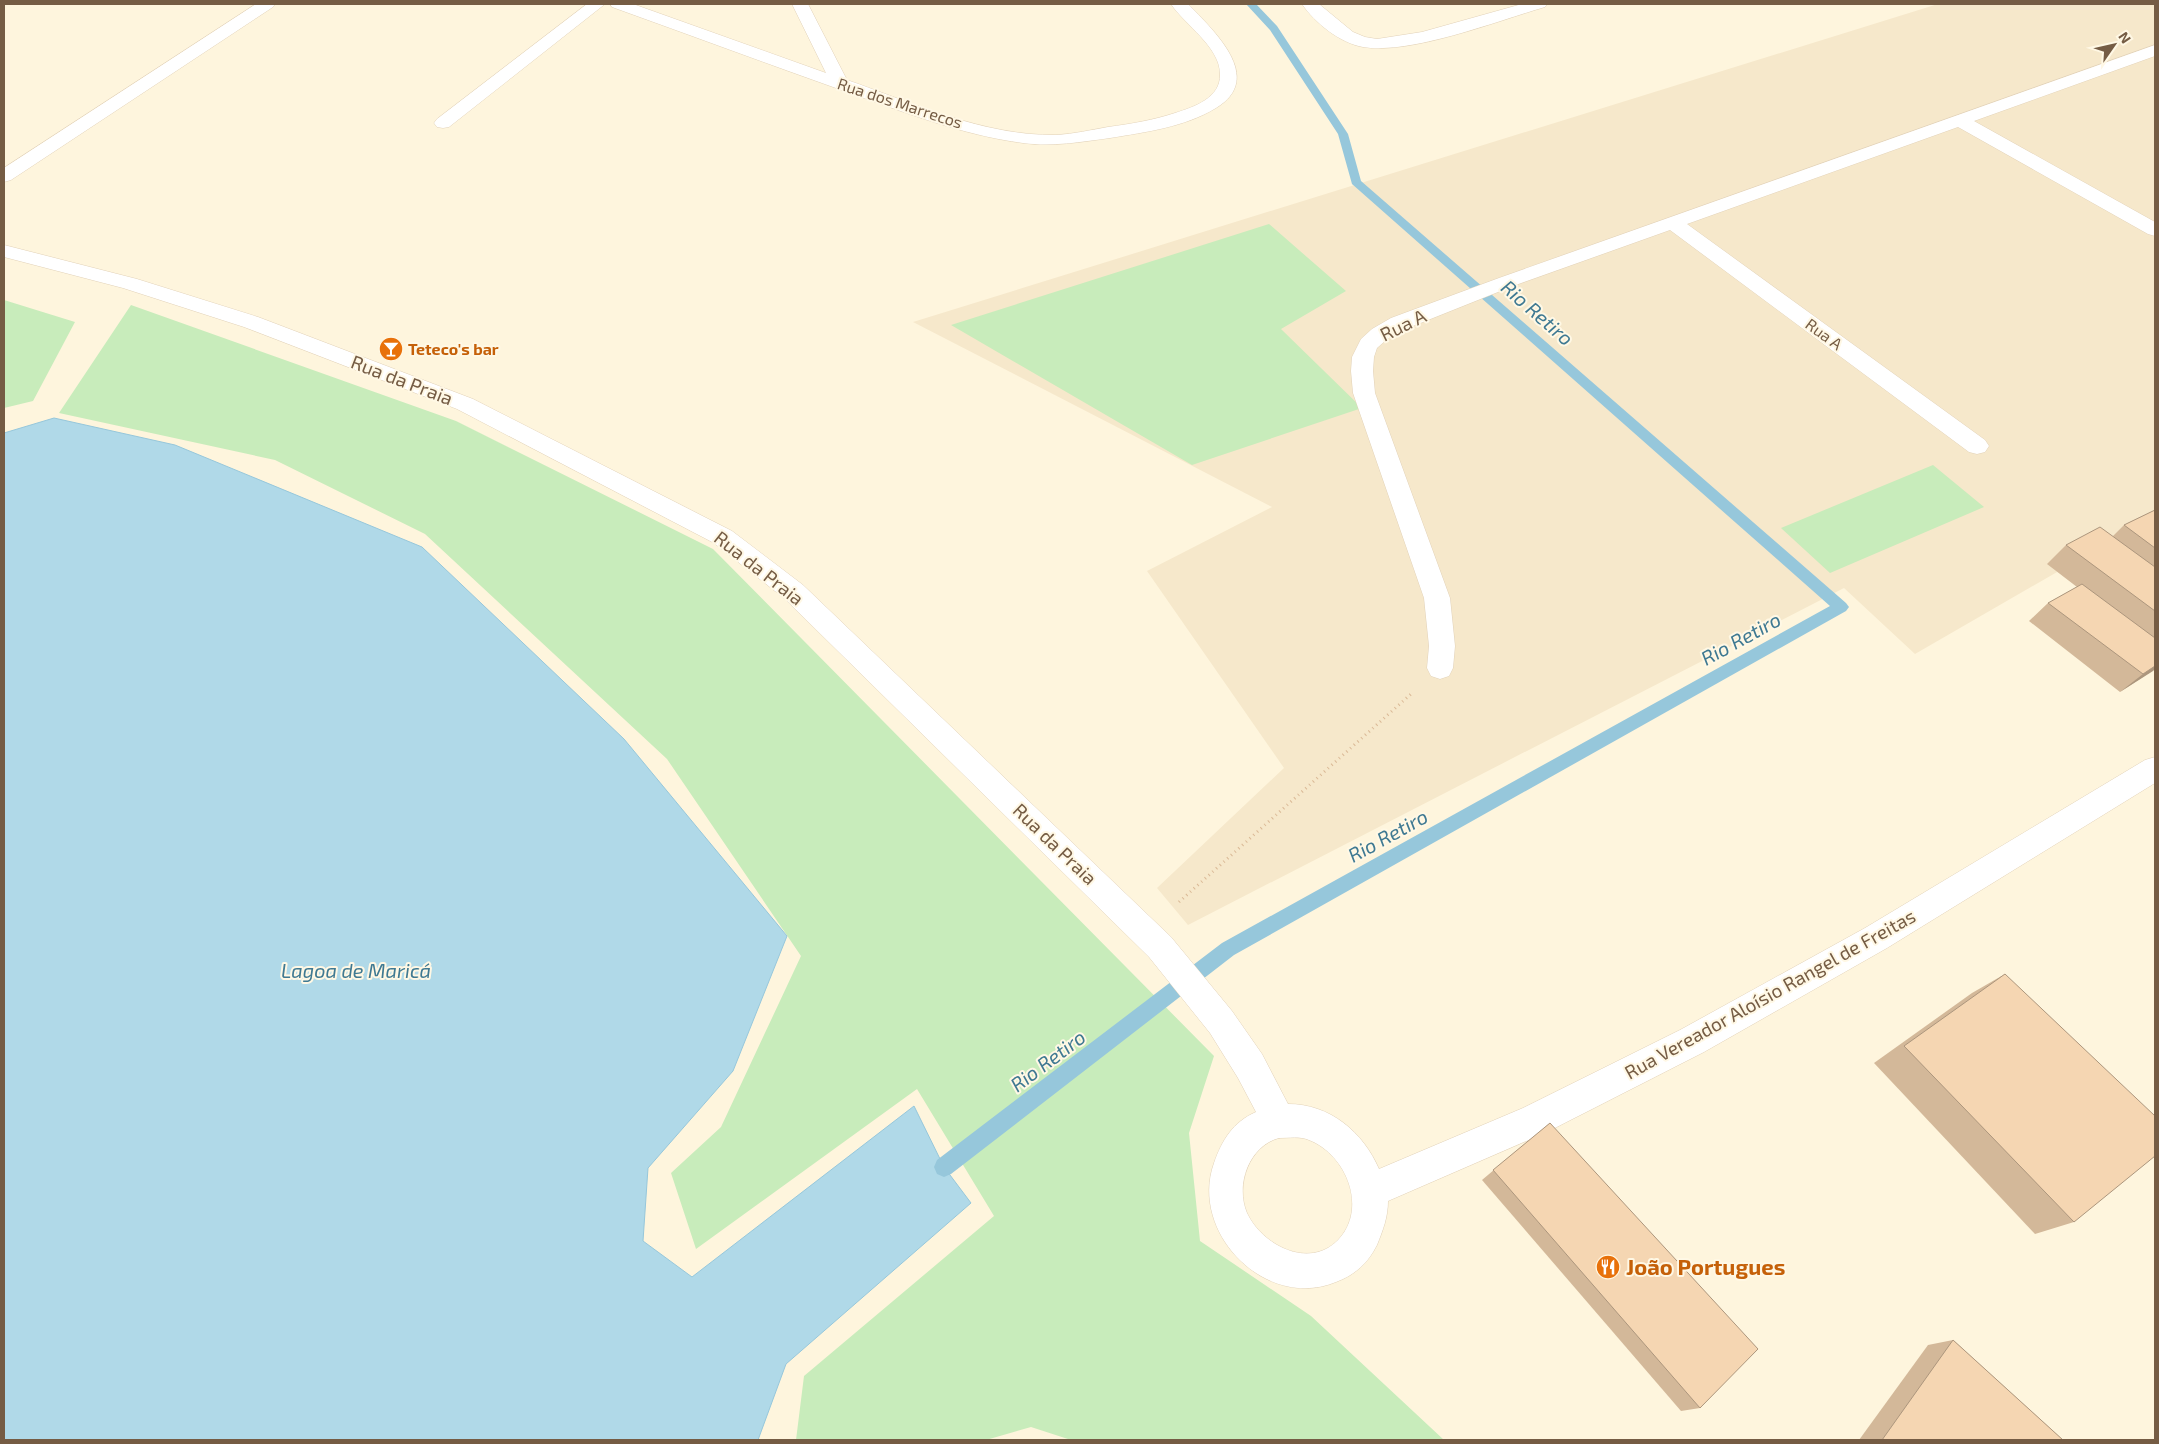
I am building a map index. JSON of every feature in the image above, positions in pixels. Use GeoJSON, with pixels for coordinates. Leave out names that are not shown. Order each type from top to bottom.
{"type":"FeatureCollection","features":[{"type":"Feature","properties":{"kind":"street"},"geometry":{"type":"LineString","coordinates":[[4,176],[267,4]]}},
{"type":"Feature","properties":{"kind":"street"},"geometry":{"type":"LineString","coordinates":[[443,123],[597,4]]}},
{"type":"Feature","properties":{"kind":"street","name":"Rua dos Marrecos"},"geometry":{"type":"LineString","coordinates":[[618,4],[907,107],[991,133],[1049,140],[1080,137],[1164,123],[1209,107],[1222,96],[1229,86],[1230,72],[1225,59],[1179,4]]}},
{"type":"Feature","properties":{"kind":"street"},"geometry":{"type":"LineString","coordinates":[[800,4],[840,83]]}},
{"type":"Feature","properties":{"kind":"street"},"geometry":{"type":"LineString","coordinates":[[1310,4],[1339,32],[1363,42],[1389,43],[1417,38],[1539,4]]}},
{"type":"Feature","properties":{"kind":"street","name":"Rua A"},"geometry":{"type":"LineString","coordinates":[[1440,668],[1442,646],[1437,598],[1364,393],[1360,368],[1366,350],[1373,338],[1385,330],[1506,282],[2155,50]]}},
{"type":"Feature","properties":{"kind":"street"},"geometry":{"type":"LineString","coordinates":[[1959,120],[2155,230]]}},
{"type":"Feature","properties":{"kind":"street","name":"Rua A"},"geometry":{"type":"LineString","coordinates":[[1671,222],[1977,446]]}},
{"type":"Feature","properties":{"kind":"street","name":"Rua da Praia"},"geometry":{"type":"LineString","coordinates":[[4,251],[130,283],[251,322],[465,404],[723,536],[794,592],[1153,940],[1221,1022],[1250,1066],[1279,1121]]}},
{"type":"Feature","properties":{"kind":"street","name":"Rua Vereador Aloísio Rangel de Freitas"},"geometry":{"type":"LineString","coordinates":[[1370,1191],[1535,1120],[1692,1041],[1876,938],[2155,769]]}},
{"type":"Feature","properties":{"kind":"street"},"geometry":{"type":"LineString","coordinates":[[1279,1121],[1309,1122],[1337,1136],[1359,1161],[1370,1191],[1370,1219],[1360,1242],[1343,1261],[1320,1271],[1294,1271],[1268,1262],[1247,1244],[1232,1220],[1226,1194],[1228,1168],[1240,1145],[1257,1129],[1279,1121]]}},
{"type":"Feature","properties":{"kind":"path"},"geometry":{"type":"LineString","coordinates":[[1153,940],[1440,668]]}},
{"type":"Feature","properties":{"kind":"shaded area"},"geometry":{"type":"Polygon","coordinates":[[[1938,4],[2155,4],[2155,518],[2104,545],[1915,654],[1844,588],[1188,925],[1157,888],[1284,768],[1147,571],[1272,507],[913,322],[1938,4]]]}},
{"type":"Feature","properties":{"kind":"green space"},"geometry":{"type":"Polygon","coordinates":[[[1269,224],[1346,291],[1281,329],[1362,408],[1192,465],[951,325],[1269,224]]]}},
{"type":"Feature","properties":{"kind":"green space"},"geometry":{"type":"Polygon","coordinates":[[[4,300],[75,322],[33,401],[4,408],[4,300]]]}},
{"type":"Feature","properties":{"kind":"green space"},"geometry":{"type":"Polygon","coordinates":[[[131,305],[456,421],[713,549],[1214,1056],[1189,1133],[1200,1241],[1311,1316],[1444,1440],[1071,1440],[1031,1427],[986,1440],[796,1440],[804,1376],[994,1216],[917,1089],[696,1249],[671,1173],[721,1127],[801,956],[667,759],[425,534],[275,460],[59,413],[131,305]]]}},
{"type":"Feature","properties":{"kind":"green space"},"geometry":{"type":"Polygon","coordinates":[[[1933,465],[1984,507],[1830,573],[1781,528],[1933,465]]]}},
{"type":"Feature","properties":{"kind":"water","name":"Lagoa de Maricá"},"geometry":{"type":"Polygon","coordinates":[[[54,418],[175,445],[422,547],[624,739],[787,936],[733,1071],[648,1168],[643,1241],[692,1277],[914,1106],[944,1167],[971,1203],[786,1364],[758,1440],[4,1440],[4,433],[54,418]]]}},
{"type":"Feature","properties":{"kind":"building"},"geometry":{"type":"Polygon","coordinates":[[[2155,510],[2155,548],[2124,525],[2155,510]]]}},
{"type":"Feature","properties":{"kind":"building"},"geometry":{"type":"Polygon","coordinates":[[[2100,527],[2155,567],[2155,611],[2066,545],[2100,527]]]}},
{"type":"Feature","properties":{"kind":"building"},"geometry":{"type":"Polygon","coordinates":[[[2082,584],[2155,638],[2155,666],[2143,674],[2048,603],[2082,584]]]}},
{"type":"Feature","properties":{"kind":"building"},"geometry":{"type":"Polygon","coordinates":[[[2005,974],[2155,1116],[2155,1156],[2074,1222],[1904,1046],[2005,974]]]}},
{"type":"Feature","properties":{"kind":"building","name":"João Portugues"},"geometry":{"type":"Polygon","coordinates":[[[1550,1123],[1758,1349],[1700,1408],[1493,1170],[1550,1123]]]}},
{"type":"Feature","properties":{"kind":"building"},"geometry":{"type":"Polygon","coordinates":[[[1953,1340],[2063,1440],[1882,1440],[1953,1340]]]}},
{"type":"Feature","properties":{"kind":"waterway","name":"Rio Retiro"},"geometry":{"type":"LineString","coordinates":[[944,1167],[1228,949],[1841,607],[1356,182],[1343,134],[1274,28],[1251,4]]}},
{"type":"Feature","properties":{"kind":"place","name":"Teteco's bar"},"geometry":{"type":"Point","coordinates":[391,349]}},
{"type":"Feature","properties":{"kind":"place","name":"João Portugues"},"geometry":{"type":"Point","coordinates":[1608,1267]}}]}
